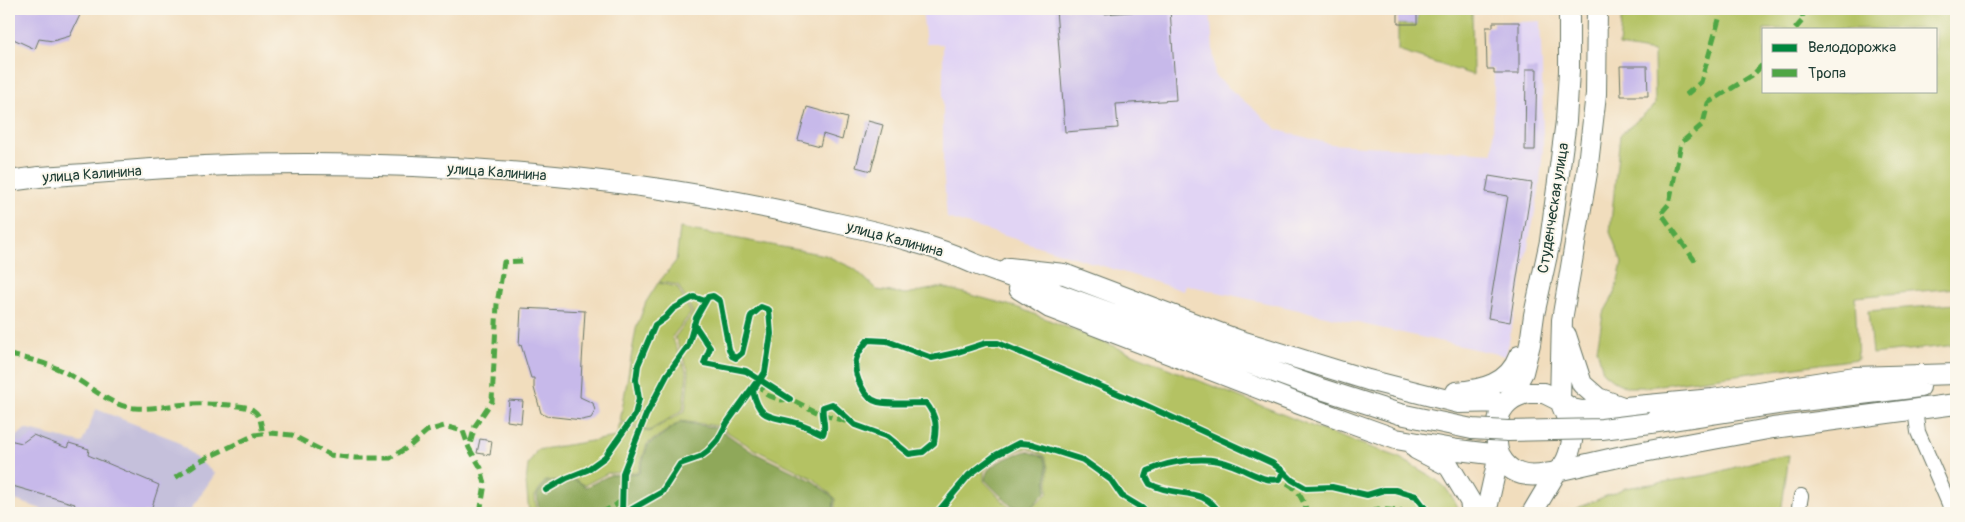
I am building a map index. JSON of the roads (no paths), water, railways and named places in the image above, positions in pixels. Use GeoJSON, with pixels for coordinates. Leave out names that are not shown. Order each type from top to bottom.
{"type":"FeatureCollection","features":[{"type":"Feature","properties":{"kind":"main road","name":"Студенческая улица"},"geometry":{"type":"LineString","coordinates":[[1507,402],[1523,372],[1550,241],[1560,169],[1569,71],[1568,9]]}},
{"type":"Feature","properties":{"kind":"main road","name":"Студенческая улица"},"geometry":{"type":"LineString","coordinates":[[1560,401],[1562,320],[1587,173],[1596,94],[1598,9]]}},
{"type":"Feature","properties":{"kind":"main road","name":"улица Калинина"},"geometry":{"type":"LineString","coordinates":[[9,181],[39,177],[228,166],[291,165],[477,169],[666,189],[764,207],[887,235],[950,253],[975,264]]}},
{"type":"Feature","properties":{"kind":"main road"},"geometry":{"type":"LineString","coordinates":[[1560,169],[1587,173]]}},
{"type":"Feature","properties":{"kind":"main road"},"geometry":{"type":"LineString","coordinates":[[975,264],[1064,274],[1238,340],[1368,380],[1459,403],[1507,402]]}},
{"type":"Feature","properties":{"kind":"main road"},"geometry":{"type":"LineString","coordinates":[[975,264],[1309,385],[1400,414],[1472,429],[1508,431],[1602,429],[1786,403],[1956,382]]}},
{"type":"Feature","properties":{"kind":"main road"},"geometry":{"type":"LineString","coordinates":[[975,264],[1050,308],[1396,439],[1449,466],[1470,501],[1472,513]]}},
{"type":"Feature","properties":{"kind":"main road"},"geometry":{"type":"LineString","coordinates":[[1368,380],[1452,392],[1478,390],[1501,380],[1515,368],[1534,314]]}},
{"type":"Feature","properties":{"kind":"main road"},"geometry":{"type":"LineString","coordinates":[[1562,320],[1582,384],[1598,398],[1627,408]]}},
{"type":"Feature","properties":{"kind":"main road"},"geometry":{"type":"LineString","coordinates":[[1486,513],[1499,455],[1497,441],[1498,418],[1507,402],[1520,394],[1544,394],[1572,409],[1582,411],[1713,399],[1855,377],[1956,374]]}},
{"type":"Feature","properties":{"kind":"main road"},"geometry":{"type":"LineString","coordinates":[[1532,513],[1557,471],[1566,461],[1572,439],[1560,401]]}},
{"type":"Feature","properties":{"kind":"main road"},"geometry":{"type":"LineString","coordinates":[[1396,439],[1499,455],[1512,471],[1522,475],[1537,476],[1627,455],[1773,428],[1956,404]]}},
{"type":"Feature","properties":{"kind":"street"},"geometry":{"type":"LineString","coordinates":[[1915,410],[1918,432],[1953,513]]}},
{"type":"Feature","properties":{"kind":"street"},"geometry":{"type":"LineString","coordinates":[[1798,513],[1801,496]]}}]}
